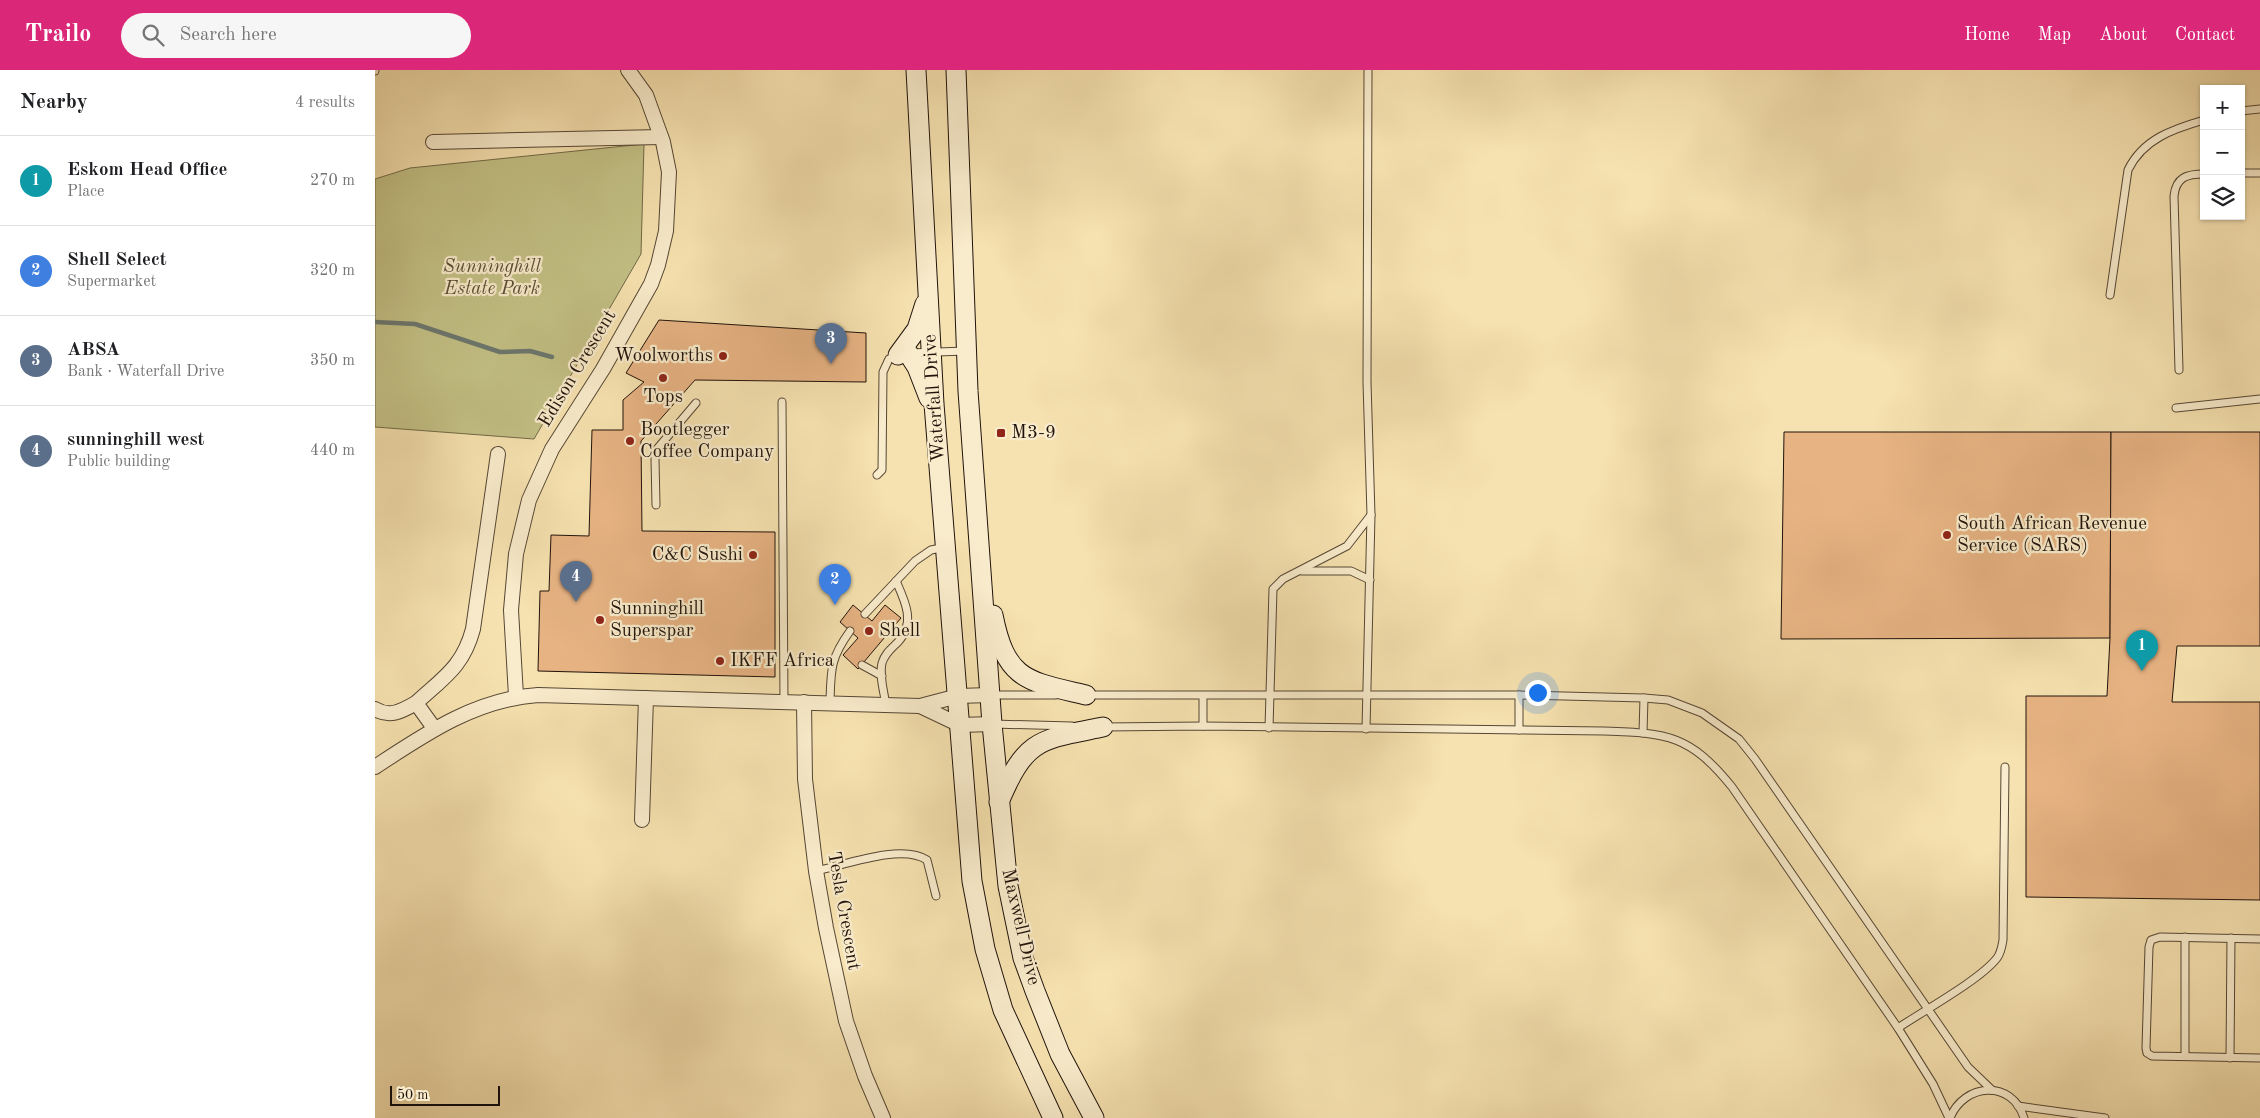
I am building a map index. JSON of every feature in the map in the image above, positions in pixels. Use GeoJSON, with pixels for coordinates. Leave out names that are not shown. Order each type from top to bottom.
{"type":"FeatureCollection","features":[{"type":"Feature","properties":{"kind":"main road","name":"Waterfall Drive"},"geometry":{"type":"LineString","coordinates":[[916,70],[934,404],[960,725]]}},
{"type":"Feature","properties":{"kind":"main road","name":"Waterfall Drive"},"geometry":{"type":"LineString","coordinates":[[956,70],[966,351],[991,724]]}},
{"type":"Feature","properties":{"kind":"main road"},"geometry":{"type":"LineString","coordinates":[[928,296],[917,329],[903,354],[917,367],[927,395],[934,404]]}},
{"type":"Feature","properties":{"kind":"main road"},"geometry":{"type":"LineString","coordinates":[[981,578],[994,616],[999,640],[1011,664],[1021,674],[1033,681],[1086,695]]}},
{"type":"Feature","properties":{"kind":"main road","name":"Maxwell Drive"},"geometry":{"type":"LineString","coordinates":[[991,724],[1008,886],[1023,958],[1060,1054],[1094,1118]]}},
{"type":"Feature","properties":{"kind":"main road","name":"Maxwell Drive"},"geometry":{"type":"LineString","coordinates":[[960,725],[972,881],[985,949],[1003,1010],[1053,1118]]}},
{"type":"Feature","properties":{"kind":"main road"},"geometry":{"type":"LineString","coordinates":[[998,803],[1019,761],[1042,742],[1103,727]]}},
{"type":"Feature","properties":{"kind":"street","name":"Edison Crescent"},"geometry":{"type":"LineString","coordinates":[[516,696],[511,610],[516,554],[529,500],[552,449],[603,369],[651,284],[658,265],[665,231],[669,199],[669,172],[661,138],[646,95],[628,70]]}},
{"type":"Feature","properties":{"kind":"street"},"geometry":{"type":"LineString","coordinates":[[433,142],[661,138]]}},
{"type":"Feature","properties":{"kind":"street"},"geometry":{"type":"LineString","coordinates":[[375,708],[386,714],[399,713],[416,703],[460,662],[468,647],[473,629],[498,454]]}},
{"type":"Feature","properties":{"kind":"street"},"geometry":{"type":"LineString","coordinates":[[375,767],[434,728],[469,712],[516,696],[830,702],[920,706],[959,696],[989,695]]}},
{"type":"Feature","properties":{"kind":"street"},"geometry":{"type":"LineString","coordinates":[[641,820],[646,698]]}},
{"type":"Feature","properties":{"kind":"street","name":"Tesla Crescent"},"geometry":{"type":"LineString","coordinates":[[804,702],[805,780],[816,871],[833,965],[846,1021],[865,1076],[883,1118]]}},
{"type":"Feature","properties":{"kind":"street"},"geometry":{"type":"LineString","coordinates":[[416,703],[434,728]]}},
{"type":"Feature","properties":{"kind":"street"},"geometry":{"type":"LineString","coordinates":[[920,706],[960,725],[991,724]]}},
{"type":"Feature","properties":{"kind":"lane"},"geometry":{"type":"LineString","coordinates":[[1366,729],[1371,515],[1367,382],[1368,70]]}},
{"type":"Feature","properties":{"kind":"lane"},"geometry":{"type":"LineString","coordinates":[[2245,111],[2260,109]]}},
{"type":"Feature","properties":{"kind":"lane"},"geometry":{"type":"LineString","coordinates":[[2111,295],[2128,170],[2133,159],[2147,144],[2177,128],[2200,121]]}},
{"type":"Feature","properties":{"kind":"lane"},"geometry":{"type":"LineString","coordinates":[[2245,173],[2260,173]]}},
{"type":"Feature","properties":{"kind":"lane"},"geometry":{"type":"LineString","coordinates":[[2179,370],[2174,196],[2178,181],[2186,176],[2200,174]]}},
{"type":"Feature","properties":{"kind":"lane"},"geometry":{"type":"LineString","coordinates":[[877,475],[882,470],[883,372],[889,359],[903,354],[932,351],[966,351]]}},
{"type":"Feature","properties":{"kind":"lane"},"geometry":{"type":"LineString","coordinates":[[2176,408],[2260,399]]}},
{"type":"Feature","properties":{"kind":"lane"},"geometry":{"type":"LineString","coordinates":[[782,402],[784,701]]}},
{"type":"Feature","properties":{"kind":"lane"},"geometry":{"type":"LineString","coordinates":[[657,505],[655,459],[657,449],[696,403]]}},
{"type":"Feature","properties":{"kind":"lane"},"geometry":{"type":"LineString","coordinates":[[1269,728],[1273,589],[1283,579],[1347,546],[1371,515]]}},
{"type":"Feature","properties":{"kind":"lane"},"geometry":{"type":"LineString","coordinates":[[865,614],[915,561],[931,550],[946,547]]}},
{"type":"Feature","properties":{"kind":"lane"},"geometry":{"type":"LineString","coordinates":[[1299,571],[1351,572],[1370,580]]}},
{"type":"Feature","properties":{"kind":"lane"},"geometry":{"type":"LineString","coordinates":[[886,705],[881,671],[885,656],[900,640],[909,623],[905,600],[896,581]]}},
{"type":"Feature","properties":{"kind":"lane"},"geometry":{"type":"LineString","coordinates":[[830,702],[831,665],[837,649],[850,631]]}},
{"type":"Feature","properties":{"kind":"lane"},"geometry":{"type":"LineString","coordinates":[[837,649],[844,653]]}},
{"type":"Feature","properties":{"kind":"lane"},"geometry":{"type":"LineString","coordinates":[[861,665],[882,676]]}},
{"type":"Feature","properties":{"kind":"lane"},"geometry":{"type":"LineString","coordinates":[[989,695],[1519,695],[1644,698],[1668,700],[1702,713],[1739,739],[1968,1067],[1992,1090],[2011,1098],[2018,1106],[2024,1118]]}},
{"type":"Feature","properties":{"kind":"lane"},"geometry":{"type":"LineString","coordinates":[[1519,695],[1519,730]]}},
{"type":"Feature","properties":{"kind":"lane"},"geometry":{"type":"LineString","coordinates":[[1203,696],[1203,726]]}},
{"type":"Feature","properties":{"kind":"lane"},"geometry":{"type":"LineString","coordinates":[[1643,733],[1644,698]]}},
{"type":"Feature","properties":{"kind":"lane"},"geometry":{"type":"LineString","coordinates":[[991,724],[1103,727],[1203,726],[1519,730],[1643,733],[1667,736],[1690,746],[1716,768],[1732,788],[1898,1028],[1933,1084],[1949,1118]]}},
{"type":"Feature","properties":{"kind":"lane"},"geometry":{"type":"LineString","coordinates":[[1898,1028],[1990,965],[2001,950],[2003,940],[2005,768]]}},
{"type":"Feature","properties":{"kind":"lane"},"geometry":{"type":"LineString","coordinates":[[816,871],[892,854],[919,854],[927,860],[936,896]]}},
{"type":"Feature","properties":{"kind":"lane"},"geometry":{"type":"LineString","coordinates":[[2185,937],[2185,1056]]}},
{"type":"Feature","properties":{"kind":"lane"},"geometry":{"type":"LineString","coordinates":[[2260,939],[2155,938],[2150,943],[2146,1048],[2150,1056],[2260,1058]]}},
{"type":"Feature","properties":{"kind":"lane"},"geometry":{"type":"LineString","coordinates":[[2230,1058],[2231,938]]}},
{"type":"Feature","properties":{"kind":"lane"},"geometry":{"type":"LineString","coordinates":[[1949,1118],[1953,1109],[1970,1094],[1981,1090],[1992,1090]]}},
{"type":"Feature","properties":{"kind":"lane"},"geometry":{"type":"LineString","coordinates":[[2018,1106],[2105,1118]]}},
{"type":"Feature","properties":{"kind":"green space","name":"Sunninghill Estate Park"},"geometry":{"type":"Polygon","coordinates":[[[644,144],[641,254],[534,439],[375,427],[375,179],[410,168],[644,144]]]}},
{"type":"Feature","properties":{"kind":"building"},"geometry":{"type":"Polygon","coordinates":[[[659,320],[866,333],[866,382],[695,380],[641,441],[642,531],[775,532],[775,677],[538,671],[540,591],[549,591],[551,535],[589,536],[592,430],[623,430],[623,400],[644,382],[626,373],[659,320]]]}},
{"type":"Feature","properties":{"kind":"building","name":"South African Revenue Service (SARS)"},"geometry":{"type":"Polygon","coordinates":[[[1784,432],[2111,432],[2110,638],[1781,639],[1784,432]]]}},
{"type":"Feature","properties":{"kind":"building"},"geometry":{"type":"Polygon","coordinates":[[[2111,432],[2260,432],[2260,646],[2177,646],[2172,702],[2260,702],[2260,900],[2026,897],[2026,696],[2107,696],[2110,638],[2111,432]]]}},
{"type":"Feature","properties":{"kind":"building"},"geometry":{"type":"Polygon","coordinates":[[[853,605],[872,621],[885,605],[901,618],[858,669],[843,655],[858,638],[840,622],[853,605]]]}},
{"type":"Feature","properties":{"kind":"waterway"},"geometry":{"type":"LineString","coordinates":[[375,322],[415,324],[500,352],[530,351],[552,357]]}},
{"type":"Feature","properties":{"kind":"place","name":"Woolworths"},"geometry":{"type":"Point","coordinates":[723,356]}},
{"type":"Feature","properties":{"kind":"place","name":"ABSA"},"geometry":{"type":"Point","coordinates":[831,364]}},
{"type":"Feature","properties":{"kind":"place","name":"Tops"},"geometry":{"type":"Point","coordinates":[663,378]}},
{"type":"Feature","properties":{"kind":"place","name":"M3-9"},"geometry":{"type":"Point","coordinates":[1001,433]}},
{"type":"Feature","properties":{"kind":"place","name":"Bootlegger Coffee Company"},"geometry":{"type":"Point","coordinates":[630,441]}},
{"type":"Feature","properties":{"kind":"place","name":"South African Revenue Service (SARS)"},"geometry":{"type":"Point","coordinates":[1947,535]}},
{"type":"Feature","properties":{"kind":"place","name":"C&C Sushi"},"geometry":{"type":"Point","coordinates":[753,555]}},
{"type":"Feature","properties":{"kind":"place","name":"sunninghill west"},"geometry":{"type":"Point","coordinates":[576,602]}},
{"type":"Feature","properties":{"kind":"place","name":"Shell Select"},"geometry":{"type":"Point","coordinates":[835,605]}},
{"type":"Feature","properties":{"kind":"place","name":"Sunninghill Superspar"},"geometry":{"type":"Point","coordinates":[600,620]}},
{"type":"Feature","properties":{"kind":"place","name":"Shell"},"geometry":{"type":"Point","coordinates":[869,631]}},
{"type":"Feature","properties":{"kind":"place","name":"IKFF Africa"},"geometry":{"type":"Point","coordinates":[720,661]}},
{"type":"Feature","properties":{"kind":"place","name":"Eskom Head Office"},"geometry":{"type":"Point","coordinates":[2142,671]}}]}
